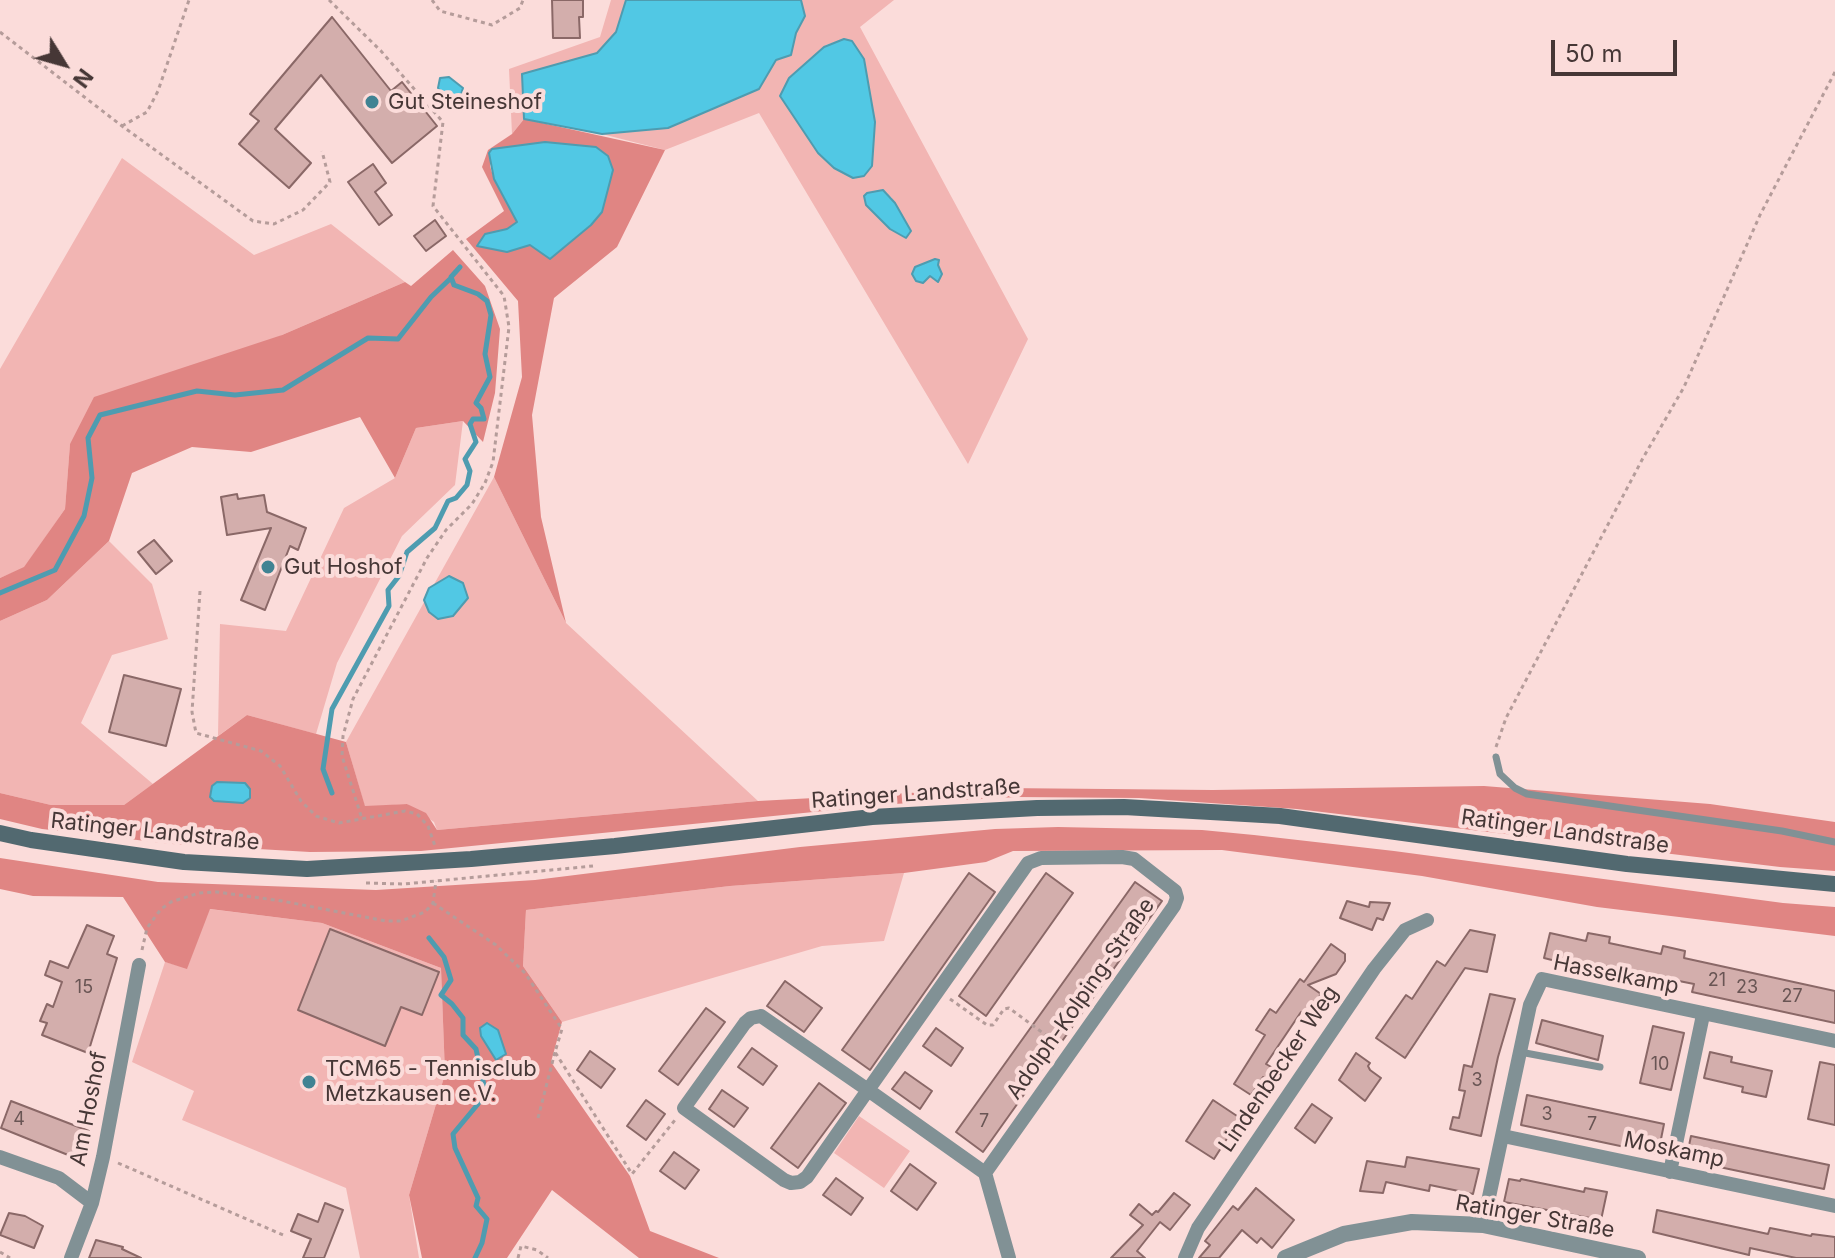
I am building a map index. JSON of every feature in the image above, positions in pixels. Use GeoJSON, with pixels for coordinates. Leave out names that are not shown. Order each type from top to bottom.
{"type":"FeatureCollection","features":[{"type":"Feature","properties":{"kind":"main road","name":"Ratinger Landstraße"},"geometry":{"type":"LineString","coordinates":[[0,833],[184,862],[307,869],[471,859],[887,816],[1124,807],[1280,816],[1627,864],[1835,884]]}},
{"type":"Feature","properties":{"kind":"street","name":"Adolph-Kolping-Straße"},"geometry":{"type":"LineString","coordinates":[[684,1108],[791,1183],[800,1182],[807,1177],[1028,863],[1033,859],[1134,859],[1170,885],[1177,898],[985,1173]]}},
{"type":"Feature","properties":{"kind":"street","name":"Lindenbecker Weg"},"geometry":{"type":"LineString","coordinates":[[1185,1258],[1198,1228],[1374,969],[1405,930],[1427,920]]}},
{"type":"Feature","properties":{"kind":"street","name":"Am Hoshof"},"geometry":{"type":"LineString","coordinates":[[71,1258],[92,1203],[103,1157],[139,965]]}},
{"type":"Feature","properties":{"kind":"street","name":"Hasselkamp"},"geometry":{"type":"LineString","coordinates":[[1483,1225],[1530,1005],[1542,979],[1835,1041]]}},
{"type":"Feature","properties":{"kind":"street"},"geometry":{"type":"LineString","coordinates":[[1670,1172],[1703,1015]]}},
{"type":"Feature","properties":{"kind":"street"},"geometry":{"type":"LineString","coordinates":[[684,1108],[745,1023],[761,1016],[985,1173],[1009,1258]]}},
{"type":"Feature","properties":{"kind":"street","name":"Moskamp"},"geometry":{"type":"LineString","coordinates":[[1503,1136],[1835,1206]]}},
{"type":"Feature","properties":{"kind":"street"},"geometry":{"type":"LineString","coordinates":[[0,1157],[59,1178],[92,1203]]}},
{"type":"Feature","properties":{"kind":"street","name":"Ratinger Straße"},"geometry":{"type":"LineString","coordinates":[[1285,1258],[1344,1234],[1412,1222],[1483,1225],[1638,1258]]}},
{"type":"Feature","properties":{"kind":"lane"},"geometry":{"type":"LineString","coordinates":[[1496,757],[1500,774],[1527,794],[1782,831],[1835,842]]}},
{"type":"Feature","properties":{"kind":"lane"},"geometry":{"type":"LineString","coordinates":[[1520,1052],[1600,1067]]}},
{"type":"Feature","properties":{"kind":"path"},"geometry":{"type":"LineString","coordinates":[[122,126],[147,112],[158,91],[189,0]]}},
{"type":"Feature","properties":{"kind":"path"},"geometry":{"type":"LineString","coordinates":[[329,0],[381,51],[443,122],[433,206],[504,296],[509,327],[493,462],[485,483],[472,504],[446,530],[427,558],[353,699],[343,736],[342,756],[362,819]]}},
{"type":"Feature","properties":{"kind":"path"},"geometry":{"type":"LineString","coordinates":[[432,0],[440,11],[492,25],[520,8],[523,0]]}},
{"type":"Feature","properties":{"kind":"path"},"geometry":{"type":"LineString","coordinates":[[0,32],[253,221],[274,224],[303,210],[330,182],[322,151]]}},
{"type":"Feature","properties":{"kind":"path"},"geometry":{"type":"LineString","coordinates":[[1496,757],[1496,747],[1506,718],[1623,494],[1684,387],[1760,215],[1835,72]]}},
{"type":"Feature","properties":{"kind":"path"},"geometry":{"type":"LineString","coordinates":[[200,591],[192,712],[196,733],[261,751],[280,766],[301,801],[316,816],[339,823],[405,811],[417,814],[428,826],[435,846]]}},
{"type":"Feature","properties":{"kind":"path"},"geometry":{"type":"LineString","coordinates":[[404,884],[604,865]]}},
{"type":"Feature","properties":{"kind":"path"},"geometry":{"type":"LineString","coordinates":[[139,965],[144,938],[153,919],[171,902],[199,893],[217,892],[282,901],[386,921],[414,917],[433,903],[436,886]]}},
{"type":"Feature","properties":{"kind":"path"},"geometry":{"type":"LineString","coordinates":[[433,903],[496,945],[525,973],[562,1029],[538,1118]]}},
{"type":"Feature","properties":{"kind":"path"},"geometry":{"type":"LineString","coordinates":[[939,991],[987,1025],[993,1025],[1004,1009],[1009,1008],[1071,1053]]}},
{"type":"Feature","properties":{"kind":"path"},"geometry":{"type":"LineString","coordinates":[[555,1052],[632,1174],[684,1108]]}},
{"type":"Feature","properties":{"kind":"path"},"geometry":{"type":"LineString","coordinates":[[103,1157],[283,1235]]}},
{"type":"Feature","properties":{"kind":"path"},"geometry":{"type":"LineString","coordinates":[[518,1258],[518,1249],[526,1246],[548,1258]]}},
{"type":"Feature","properties":{"kind":"path"},"geometry":{"type":"LineString","coordinates":[[0,1252],[10,1258]]}},
{"type":"Feature","properties":{"kind":"shaded area"},"geometry":{"type":"Polygon","coordinates":[[[611,0],[626,0],[616,32],[597,53],[522,75],[524,119],[512,134],[509,69],[600,37],[611,0]]]}},
{"type":"Feature","properties":{"kind":"shaded area"},"geometry":{"type":"Polygon","coordinates":[[[801,0],[894,0],[860,27],[1028,339],[968,464],[759,113],[665,150],[602,134],[668,128],[759,89],[776,60],[791,54],[796,33],[805,16],[801,0]],[[844,39],[826,45],[789,78],[780,96],[874,130],[864,59],[844,39]],[[873,191],[864,196],[866,205],[886,225],[911,231],[891,197],[873,191]]]}},
{"type":"Feature","properties":{"kind":"shaded area"},"geometry":{"type":"Polygon","coordinates":[[[524,119],[665,150],[617,247],[554,298],[532,415],[541,517],[566,623],[494,477],[522,377],[518,301],[466,239],[504,211],[482,167],[488,150],[512,134],[524,119]],[[545,142],[492,149],[490,166],[494,179],[517,222],[507,229],[485,234],[507,252],[530,245],[596,147],[545,142]]]}},
{"type":"Feature","properties":{"kind":"shaded area"},"geometry":{"type":"Polygon","coordinates":[[[122,158],[254,255],[331,224],[405,282],[282,335],[70,444],[65,509],[24,568],[0,578],[0,369],[122,158]]]}},
{"type":"Feature","properties":{"kind":"shaded area"},"geometry":{"type":"Polygon","coordinates":[[[453,250],[485,286],[500,329],[495,393],[483,442],[463,421],[416,428],[395,478],[360,417],[251,452],[192,447],[132,473],[109,541],[47,600],[0,621],[0,578],[24,567],[65,509],[70,444],[94,397],[282,335],[405,282],[411,286],[453,250]]]}},
{"type":"Feature","properties":{"kind":"shaded area"},"geometry":{"type":"Polygon","coordinates":[[[463,421],[455,485],[402,536],[337,663],[316,734],[247,715],[218,736],[220,624],[286,631],[344,508],[395,478],[416,428],[463,421]]]}},
{"type":"Feature","properties":{"kind":"shaded area"},"geometry":{"type":"Polygon","coordinates":[[[494,477],[566,623],[758,801],[437,830],[434,822],[407,804],[365,807],[346,742],[494,477]]]}},
{"type":"Feature","properties":{"kind":"shaded area"},"geometry":{"type":"Polygon","coordinates":[[[109,541],[152,584],[168,639],[112,655],[81,723],[153,784],[124,805],[51,805],[0,793],[0,621],[47,600],[109,541]]]}},
{"type":"Feature","properties":{"kind":"shaded area"},"geometry":{"type":"Polygon","coordinates":[[[247,715],[346,742],[365,806],[407,804],[426,813],[437,830],[758,801],[1001,788],[1213,790],[1484,786],[1710,804],[1835,822],[1835,871],[1297,809],[1139,798],[1017,797],[894,804],[421,851],[310,852],[172,844],[42,829],[0,819],[0,793],[51,805],[124,805],[247,715]]]}},
{"type":"Feature","properties":{"kind":"shaded area"},"geometry":{"type":"Polygon","coordinates":[[[995,829],[1202,830],[1254,835],[1783,903],[1835,907],[1835,936],[1597,907],[1422,876],[1222,850],[1013,851],[986,862],[904,873],[730,886],[526,910],[523,966],[562,1022],[551,1062],[630,1176],[650,1231],[719,1258],[639,1258],[552,1190],[507,1258],[422,1258],[409,1195],[445,1074],[441,968],[322,923],[210,909],[187,969],[165,962],[123,897],[33,896],[0,889],[0,858],[158,882],[376,890],[535,880],[800,847],[995,829]]]}},
{"type":"Feature","properties":{"kind":"shaded area"},"geometry":{"type":"Polygon","coordinates":[[[904,873],[884,941],[822,946],[562,1022],[523,966],[526,910],[730,886],[904,873]]]}},
{"type":"Feature","properties":{"kind":"shaded area","name":"TCM65 - Tennisclub Metzkausen e.V."},"geometry":{"type":"Polygon","coordinates":[[[209,909],[322,923],[441,968],[445,1074],[409,1195],[419,1258],[360,1258],[346,1188],[182,1120],[194,1091],[132,1062],[165,962],[187,968],[209,909]]]}},
{"type":"Feature","properties":{"kind":"shaded area"},"geometry":{"type":"Polygon","coordinates":[[[859,1116],[910,1151],[884,1188],[834,1153],[859,1116]]]}},
{"type":"Feature","properties":{"kind":"water"},"geometry":{"type":"Polygon","coordinates":[[[626,0],[801,0],[805,16],[796,33],[791,55],[776,60],[759,89],[668,128],[602,134],[524,119],[522,74],[597,53],[616,32],[626,0]]]}},
{"type":"Feature","properties":{"kind":"water"},"geometry":{"type":"Polygon","coordinates":[[[844,39],[852,41],[864,59],[875,122],[872,166],[864,176],[853,178],[834,168],[818,153],[780,96],[789,78],[824,47],[844,39]]]}},
{"type":"Feature","properties":{"kind":"water"},"geometry":{"type":"Polygon","coordinates":[[[449,77],[463,88],[458,104],[445,97],[438,88],[440,78],[449,77]]]}},
{"type":"Feature","properties":{"kind":"water"},"geometry":{"type":"Polygon","coordinates":[[[545,142],[596,147],[608,156],[613,170],[602,212],[550,259],[530,245],[507,252],[477,246],[485,234],[507,229],[517,222],[494,179],[489,153],[492,149],[545,142]]]}},
{"type":"Feature","properties":{"kind":"water"},"geometry":{"type":"Polygon","coordinates":[[[883,190],[895,203],[911,231],[906,238],[890,229],[866,205],[864,196],[867,193],[883,190]]]}},
{"type":"Feature","properties":{"kind":"water"},"geometry":{"type":"Polygon","coordinates":[[[939,260],[942,274],[938,282],[930,276],[923,283],[916,281],[912,274],[915,267],[939,260]]]}},
{"type":"Feature","properties":{"kind":"water"},"geometry":{"type":"Polygon","coordinates":[[[449,576],[463,583],[468,598],[453,616],[438,619],[429,612],[424,600],[429,588],[449,576]]]}},
{"type":"Feature","properties":{"kind":"water"},"geometry":{"type":"Polygon","coordinates":[[[217,782],[245,783],[250,789],[250,798],[243,803],[214,801],[210,797],[212,786],[217,782]]]}},
{"type":"Feature","properties":{"kind":"water"},"geometry":{"type":"Polygon","coordinates":[[[487,1023],[498,1030],[506,1054],[496,1060],[481,1036],[480,1028],[487,1023]]]}},
{"type":"Feature","properties":{"kind":"building"},"geometry":{"type":"Polygon","coordinates":[[[552,0],[583,0],[583,17],[579,17],[580,38],[553,38],[552,0]]]}},
{"type":"Feature","properties":{"kind":"building","name":"Gut Steineshof"},"geometry":{"type":"Polygon","coordinates":[[[332,17],[391,91],[402,82],[437,126],[392,163],[321,75],[275,129],[311,163],[289,188],[239,144],[259,121],[250,114],[332,17]]]}},
{"type":"Feature","properties":{"kind":"building"},"geometry":{"type":"Polygon","coordinates":[[[373,164],[386,183],[375,192],[392,215],[379,225],[348,182],[373,164]]]}},
{"type":"Feature","properties":{"kind":"building"},"geometry":{"type":"Polygon","coordinates":[[[435,220],[446,236],[426,251],[414,236],[435,220]]]}},
{"type":"Feature","properties":{"kind":"building","name":"Gut Hoshof"},"geometry":{"type":"Polygon","coordinates":[[[237,494],[238,499],[264,495],[267,512],[306,528],[298,550],[290,546],[265,610],[241,600],[271,528],[227,535],[221,497],[237,494]]]}},
{"type":"Feature","properties":{"kind":"building"},"geometry":{"type":"Polygon","coordinates":[[[154,540],[172,561],[156,574],[138,552],[154,540]]]}},
{"type":"Feature","properties":{"kind":"building"},"geometry":{"type":"Polygon","coordinates":[[[124,675],[181,689],[166,746],[109,732],[124,675]]]}},
{"type":"Feature","properties":{"kind":"building"},"geometry":{"type":"Polygon","coordinates":[[[969,873],[995,892],[870,1070],[842,1050],[969,873]]]}},
{"type":"Feature","properties":{"kind":"building"},"geometry":{"type":"Polygon","coordinates":[[[1046,873],[1073,893],[986,1016],[959,996],[1046,873]]]}},
{"type":"Feature","properties":{"kind":"building"},"geometry":{"type":"Polygon","coordinates":[[[1135,882],[1162,901],[983,1152],[956,1132],[1135,882]]]}},
{"type":"Feature","properties":{"kind":"building"},"geometry":{"type":"Polygon","coordinates":[[[1347,901],[1369,907],[1370,902],[1390,903],[1383,920],[1377,918],[1372,930],[1340,918],[1347,901]]]}},
{"type":"Feature","properties":{"kind":"building"},"geometry":{"type":"Polygon","coordinates":[[[87,925],[114,936],[107,954],[117,958],[88,1053],[42,1035],[47,1023],[40,1021],[47,1004],[53,1007],[62,982],[45,975],[50,961],[68,968],[87,925]]]}},
{"type":"Feature","properties":{"kind":"building"},"geometry":{"type":"Polygon","coordinates":[[[330,929],[439,972],[422,1015],[401,1007],[385,1046],[298,1010],[330,929]]]}},
{"type":"Feature","properties":{"kind":"building"},"geometry":{"type":"Polygon","coordinates":[[[1470,930],[1495,935],[1487,972],[1465,968],[1405,1058],[1376,1038],[1406,995],[1412,999],[1437,961],[1445,966],[1470,930]]]}},
{"type":"Feature","properties":{"kind":"building"},"geometry":{"type":"Polygon","coordinates":[[[1550,933],[1586,941],[1588,933],[1610,937],[1609,943],[1661,954],[1663,946],[1685,951],[1684,958],[1835,991],[1835,1023],[1692,992],[1694,984],[1604,966],[1603,973],[1544,958],[1550,933]]]}},
{"type":"Feature","properties":{"kind":"building"},"geometry":{"type":"Polygon","coordinates":[[[1331,944],[1345,954],[1345,961],[1336,974],[1308,985],[1321,994],[1306,1016],[1301,1012],[1266,1064],[1273,1068],[1251,1095],[1234,1084],[1265,1035],[1256,1030],[1270,1009],[1276,1013],[1300,979],[1304,982],[1331,944]]]}},
{"type":"Feature","properties":{"kind":"building"},"geometry":{"type":"Polygon","coordinates":[[[785,981],[822,1008],[804,1032],[767,1006],[785,981]]]}},
{"type":"Feature","properties":{"kind":"building"},"geometry":{"type":"Polygon","coordinates":[[[1490,994],[1515,999],[1498,1057],[1481,1136],[1450,1129],[1453,1117],[1459,1118],[1465,1091],[1459,1090],[1464,1065],[1472,1067],[1490,994]]]}},
{"type":"Feature","properties":{"kind":"building"},"geometry":{"type":"Polygon","coordinates":[[[706,1008],[725,1022],[678,1085],[659,1071],[706,1008]]]}},
{"type":"Feature","properties":{"kind":"building"},"geometry":{"type":"Polygon","coordinates":[[[1542,1020],[1603,1036],[1598,1060],[1536,1043],[1542,1020]]]}},
{"type":"Feature","properties":{"kind":"building"},"geometry":{"type":"Polygon","coordinates":[[[1653,1026],[1684,1033],[1671,1090],[1640,1083],[1653,1026]]]}},
{"type":"Feature","properties":{"kind":"building"},"geometry":{"type":"Polygon","coordinates":[[[936,1028],[963,1048],[951,1066],[923,1046],[936,1028]]]}},
{"type":"Feature","properties":{"kind":"building"},"geometry":{"type":"Polygon","coordinates":[[[752,1048],[777,1066],[763,1085],[738,1067],[752,1048]]]}},
{"type":"Feature","properties":{"kind":"building"},"geometry":{"type":"Polygon","coordinates":[[[590,1051],[615,1069],[601,1088],[577,1070],[590,1051]]]}},
{"type":"Feature","properties":{"kind":"building"},"geometry":{"type":"Polygon","coordinates":[[[1710,1052],[1732,1057],[1731,1062],[1772,1071],[1766,1097],[1742,1092],[1743,1087],[1704,1078],[1710,1052]]]}},
{"type":"Feature","properties":{"kind":"building"},"geometry":{"type":"Polygon","coordinates":[[[1356,1053],[1370,1063],[1370,1070],[1381,1078],[1365,1101],[1339,1080],[1356,1053]]]}},
{"type":"Feature","properties":{"kind":"building"},"geometry":{"type":"Polygon","coordinates":[[[1820,1062],[1835,1065],[1835,1125],[1808,1119],[1820,1062]]]}},
{"type":"Feature","properties":{"kind":"building"},"geometry":{"type":"Polygon","coordinates":[[[905,1072],[932,1091],[920,1109],[892,1089],[905,1072]]]}},
{"type":"Feature","properties":{"kind":"building"},"geometry":{"type":"Polygon","coordinates":[[[819,1083],[846,1103],[798,1168],[771,1148],[819,1083]]]}},
{"type":"Feature","properties":{"kind":"building"},"geometry":{"type":"Polygon","coordinates":[[[722,1090],[748,1108],[734,1127],[709,1109],[722,1090]]]}},
{"type":"Feature","properties":{"kind":"building"},"geometry":{"type":"Polygon","coordinates":[[[1527,1095],[1664,1124],[1658,1154],[1521,1125],[1527,1095]]]}},
{"type":"Feature","properties":{"kind":"building"},"geometry":{"type":"Polygon","coordinates":[[[646,1100],[665,1114],[646,1140],[627,1126],[646,1100]]]}},
{"type":"Feature","properties":{"kind":"building"},"geometry":{"type":"Polygon","coordinates":[[[1213,1100],[1240,1118],[1214,1159],[1186,1141],[1213,1100]]]}},
{"type":"Feature","properties":{"kind":"building"},"geometry":{"type":"Polygon","coordinates":[[[11,1101],[89,1131],[78,1159],[1,1128],[11,1101]]]}},
{"type":"Feature","properties":{"kind":"building"},"geometry":{"type":"Polygon","coordinates":[[[1312,1104],[1332,1118],[1315,1143],[1295,1128],[1312,1104]]]}},
{"type":"Feature","properties":{"kind":"building"},"geometry":{"type":"Polygon","coordinates":[[[1691,1136],[1829,1165],[1824,1189],[1686,1160],[1691,1136]]]}},
{"type":"Feature","properties":{"kind":"building"},"geometry":{"type":"Polygon","coordinates":[[[674,1152],[699,1170],[685,1189],[660,1171],[674,1152]]]}},
{"type":"Feature","properties":{"kind":"building"},"geometry":{"type":"Polygon","coordinates":[[[1407,1157],[1479,1169],[1473,1194],[1430,1185],[1429,1191],[1386,1182],[1383,1193],[1360,1191],[1367,1161],[1405,1167],[1407,1157]]]}},
{"type":"Feature","properties":{"kind":"building"},"geometry":{"type":"Polygon","coordinates":[[[910,1164],[936,1183],[917,1210],[891,1191],[910,1164]]]}},
{"type":"Feature","properties":{"kind":"building"},"geometry":{"type":"Polygon","coordinates":[[[836,1178],[863,1198],[851,1215],[823,1195],[836,1178]]]}},
{"type":"Feature","properties":{"kind":"building"},"geometry":{"type":"Polygon","coordinates":[[[1509,1179],[1584,1192],[1585,1188],[1607,1192],[1601,1220],[1504,1202],[1509,1179]]]}},
{"type":"Feature","properties":{"kind":"building"},"geometry":{"type":"Polygon","coordinates":[[[1256,1188],[1294,1220],[1272,1248],[1261,1238],[1257,1243],[1242,1230],[1219,1258],[1199,1258],[1210,1245],[1205,1241],[1233,1206],[1238,1210],[1256,1188]]]}},
{"type":"Feature","properties":{"kind":"building"},"geometry":{"type":"Polygon","coordinates":[[[1174,1193],[1190,1205],[1170,1230],[1160,1222],[1137,1251],[1145,1258],[1111,1258],[1143,1225],[1130,1215],[1139,1204],[1152,1215],[1174,1193]]]}},
{"type":"Feature","properties":{"kind":"building"},"geometry":{"type":"Polygon","coordinates":[[[325,1203],[343,1210],[324,1258],[303,1258],[311,1239],[291,1231],[298,1214],[318,1222],[325,1203]]]}},
{"type":"Feature","properties":{"kind":"building"},"geometry":{"type":"Polygon","coordinates":[[[1657,1210],[1768,1234],[1770,1228],[1835,1237],[1835,1258],[1796,1258],[1750,1248],[1749,1255],[1653,1232],[1657,1210]]]}},
{"type":"Feature","properties":{"kind":"building"},"geometry":{"type":"Polygon","coordinates":[[[9,1213],[25,1216],[43,1226],[34,1248],[0,1235],[9,1213]]]}},
{"type":"Feature","properties":{"kind":"building"},"geometry":{"type":"Polygon","coordinates":[[[96,1240],[123,1247],[141,1258],[89,1258],[96,1240]]]}},
{"type":"Feature","properties":{"kind":"waterway"},"geometry":{"type":"LineString","coordinates":[[332,793],[323,769],[332,709],[389,606],[388,590],[399,576],[407,552],[435,528],[448,501],[456,498],[467,485],[470,471],[465,459],[476,442],[470,424],[473,419],[484,419],[476,403],[490,377],[485,354],[491,315],[487,301],[454,285],[451,277],[460,267]]}},
{"type":"Feature","properties":{"kind":"waterway"},"geometry":{"type":"LineString","coordinates":[[0,593],[55,570],[84,516],[92,478],[88,438],[100,415],[197,391],[235,395],[283,390],[368,338],[398,339],[431,297],[451,278]]}},
{"type":"Feature","properties":{"kind":"waterway"},"geometry":{"type":"LineString","coordinates":[[429,938],[444,957],[451,980],[441,995],[463,1018],[463,1035],[476,1049],[485,1090],[478,1104],[453,1134],[455,1148],[478,1198],[476,1206],[487,1219],[475,1258]]}},
{"type":"Feature","properties":{"kind":"place","name":"Gut Steineshof"},"geometry":{"type":"Point","coordinates":[372,102]}},
{"type":"Feature","properties":{"kind":"place","name":"Gut Hoshof"},"geometry":{"type":"Point","coordinates":[268,567]}},
{"type":"Feature","properties":{"kind":"place","name":"TCM65 - Tennisclub Metzkausen e.V."},"geometry":{"type":"Point","coordinates":[309,1082]}}]}
